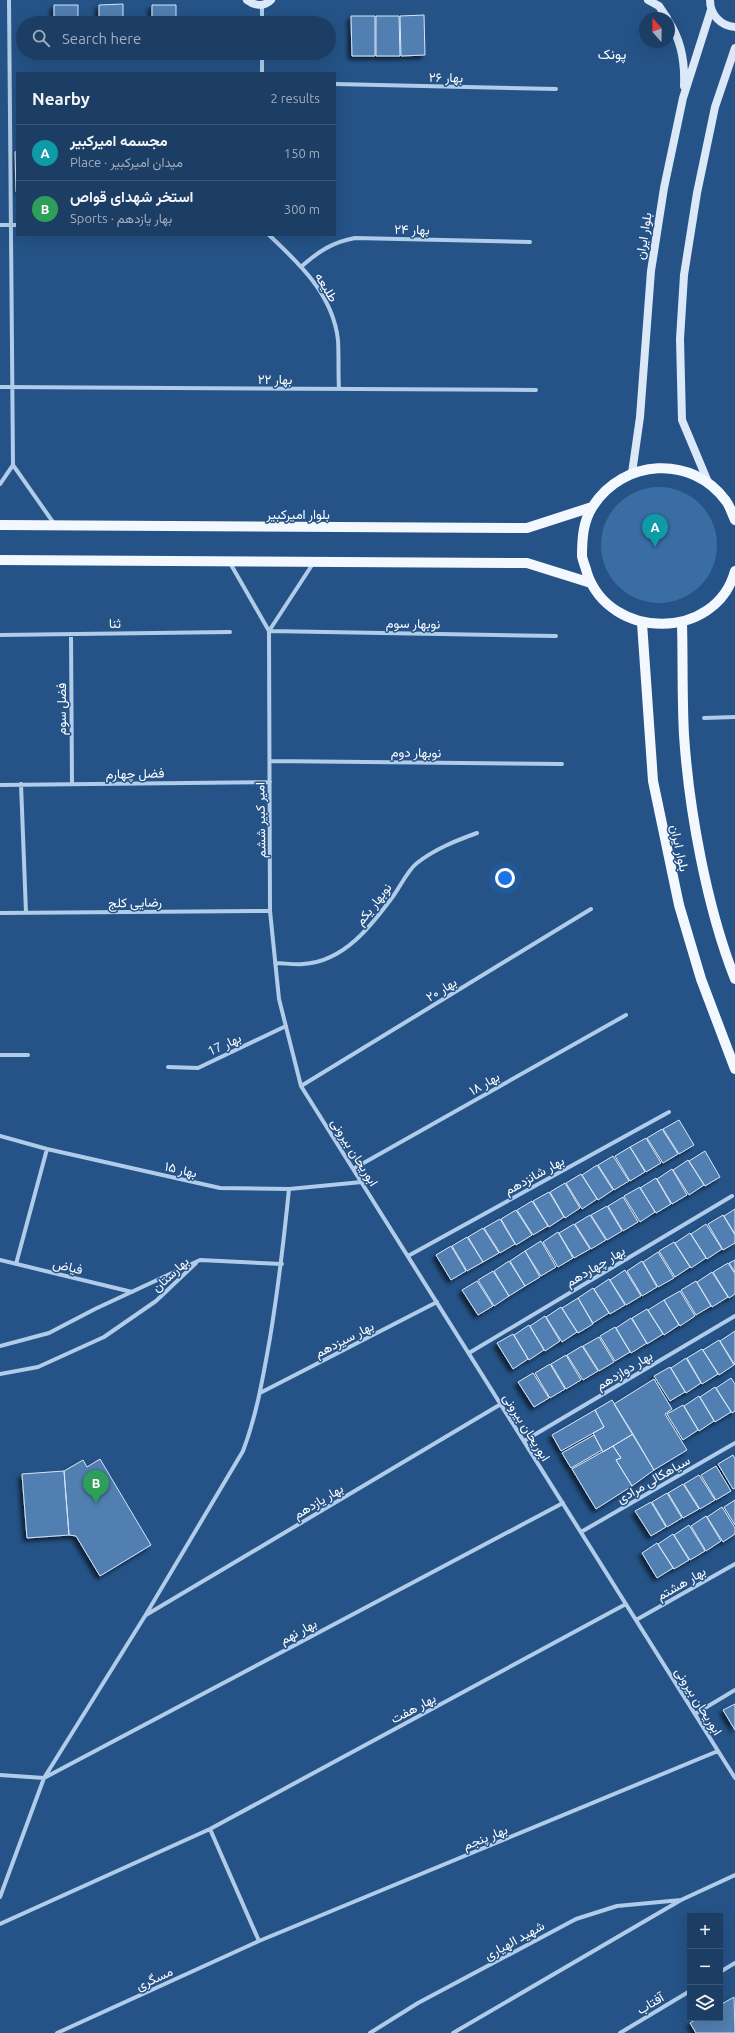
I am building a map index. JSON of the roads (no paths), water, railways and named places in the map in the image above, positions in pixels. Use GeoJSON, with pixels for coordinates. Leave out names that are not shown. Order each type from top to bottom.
{"type":"FeatureCollection","features":[{"type":"Feature","properties":{"kind":"main road"},"geometry":{"type":"LineString","coordinates":[[247,0],[255,4],[262,5],[271,0]]}},
{"type":"Feature","properties":{"kind":"main road"},"geometry":{"type":"LineString","coordinates":[[648,0],[659,6],[663,12]]}},
{"type":"Feature","properties":{"kind":"main road"},"geometry":{"type":"LineString","coordinates":[[710,0],[711,10],[718,20],[735,27]]}},
{"type":"Feature","properties":{"kind":"main road","name":"بلوار ایران"},"geometry":{"type":"LineString","coordinates":[[632,472],[640,417],[651,271],[664,188],[683,98],[711,10]]}},
{"type":"Feature","properties":{"kind":"main road"},"geometry":{"type":"LineString","coordinates":[[675,36],[681,49],[684,74],[683,98]]}},
{"type":"Feature","properties":{"kind":"main road"},"geometry":{"type":"LineString","coordinates":[[708,482],[682,420],[680,339],[683,289],[697,193],[715,107],[735,48]]}},
{"type":"Feature","properties":{"kind":"main road"},"geometry":{"type":"LineString","coordinates":[[734,576],[721,598],[703,613],[682,622],[642,623],[622,615],[604,601],[591,583],[582,558],[582,551],[583,532],[592,507],[609,486],[632,472],[658,467],[684,470],[708,482],[731,503],[735,520]]}},
{"type":"Feature","properties":{"kind":"main road","name":"بلوار امیرکبیر"},"geometry":{"type":"LineString","coordinates":[[0,525],[527,528],[592,507]]}},
{"type":"Feature","properties":{"kind":"main road"},"geometry":{"type":"LineString","coordinates":[[0,560],[527,563],[591,583]]}},
{"type":"Feature","properties":{"kind":"main road","name":"بلوار ایران"},"geometry":{"type":"LineString","coordinates":[[682,622],[684,735],[695,823],[710,900],[735,979]]}},
{"type":"Feature","properties":{"kind":"main road","name":"بلوار ایران"},"geometry":{"type":"LineString","coordinates":[[642,623],[653,781],[679,905],[701,979],[735,1069]]}},
{"type":"Feature","properties":{"kind":"street"},"geometry":{"type":"LineString","coordinates":[[0,484],[13,465],[9,0]]}},
{"type":"Feature","properties":{"kind":"street"},"geometry":{"type":"LineString","coordinates":[[262,5],[262,16]]}},
{"type":"Feature","properties":{"kind":"street"},"geometry":{"type":"LineString","coordinates":[[262,60],[262,72]]}},
{"type":"Feature","properties":{"kind":"street","name":"بهار ۲۶"},"geometry":{"type":"LineString","coordinates":[[336,84],[556,89]]}},
{"type":"Feature","properties":{"kind":"street"},"geometry":{"type":"LineString","coordinates":[[0,225],[16,225]]}},
{"type":"Feature","properties":{"kind":"street","name":"طلیعه"},"geometry":{"type":"LineString","coordinates":[[270,236],[302,266],[328,303],[338,339],[339,389]]}},
{"type":"Feature","properties":{"kind":"street","name":"بهار ۲۴"},"geometry":{"type":"LineString","coordinates":[[302,266],[327,246],[355,238],[530,242]]}},
{"type":"Feature","properties":{"kind":"street","name":"بهار ۲۲"},"geometry":{"type":"LineString","coordinates":[[0,387],[536,390]]}},
{"type":"Feature","properties":{"kind":"street"},"geometry":{"type":"LineString","coordinates":[[13,465],[55,525]]}},
{"type":"Feature","properties":{"kind":"street","name":"امیر کبیر ششم"},"geometry":{"type":"LineString","coordinates":[[229,561],[269,631],[270,910],[279,999],[302,1086]]}},
{"type":"Feature","properties":{"kind":"street"},"geometry":{"type":"LineString","coordinates":[[269,631],[314,562]]}},
{"type":"Feature","properties":{"kind":"street","name":"نوبهار سوم"},"geometry":{"type":"LineString","coordinates":[[269,631],[556,636]]}},
{"type":"Feature","properties":{"kind":"street","name":"ثنا"},"geometry":{"type":"LineString","coordinates":[[0,635],[230,632]]}},
{"type":"Feature","properties":{"kind":"street","name":"فضل سوم"},"geometry":{"type":"LineString","coordinates":[[71,634],[72,784]]}},
{"type":"Feature","properties":{"kind":"street"},"geometry":{"type":"LineString","coordinates":[[704,718],[735,717]]}},
{"type":"Feature","properties":{"kind":"street","name":"نوبهار دوم"},"geometry":{"type":"LineString","coordinates":[[270,761],[562,764]]}},
{"type":"Feature","properties":{"kind":"street","name":"فضل چهارم"},"geometry":{"type":"LineString","coordinates":[[0,785],[270,782]]}},
{"type":"Feature","properties":{"kind":"street"},"geometry":{"type":"LineString","coordinates":[[21,784],[26,913]]}},
{"type":"Feature","properties":{"kind":"street","name":"نوبهار یکم"},"geometry":{"type":"LineString","coordinates":[[275,963],[303,964],[319,961],[341,951],[357,940],[383,910],[416,864],[447,844],[476,833]]}},
{"type":"Feature","properties":{"kind":"street","name":"بهار ۲۰"},"geometry":{"type":"LineString","coordinates":[[302,1086],[591,908]]}},
{"type":"Feature","properties":{"kind":"street","name":"رضایی کلج"},"geometry":{"type":"LineString","coordinates":[[0,914],[270,910]]}},
{"type":"Feature","properties":{"kind":"street","name":"بهار ۱۸"},"geometry":{"type":"LineString","coordinates":[[353,1169],[626,1014]]}},
{"type":"Feature","properties":{"kind":"street","name":"بهار 17"},"geometry":{"type":"LineString","coordinates":[[168,1067],[198,1068],[286,1026]]}},
{"type":"Feature","properties":{"kind":"street"},"geometry":{"type":"LineString","coordinates":[[0,1055],[28,1055]]}},
{"type":"Feature","properties":{"kind":"street","name":"ابوریحان بیرونی"},"geometry":{"type":"LineString","coordinates":[[302,1086],[735,1778]]}},
{"type":"Feature","properties":{"kind":"street","name":"بهار شانزدهم"},"geometry":{"type":"LineString","coordinates":[[408,1256],[669,1112]]}},
{"type":"Feature","properties":{"kind":"street","name":"بهار ۱۵"},"geometry":{"type":"LineString","coordinates":[[0,1136],[47,1149],[220,1188],[289,1189],[362,1182]]}},
{"type":"Feature","properties":{"kind":"street"},"geometry":{"type":"LineString","coordinates":[[16,1264],[47,1149]]}},
{"type":"Feature","properties":{"kind":"street"},"geometry":{"type":"LineString","coordinates":[[0,1897],[44,1778],[145,1616],[243,1451],[252,1428],[260,1393],[282,1264],[289,1189]]}},
{"type":"Feature","properties":{"kind":"street","name":"بهار چهاردهم"},"geometry":{"type":"LineString","coordinates":[[469,1353],[732,1196]]}},
{"type":"Feature","properties":{"kind":"street","name":"فیاض"},"geometry":{"type":"LineString","coordinates":[[0,1260],[132,1292]]}},
{"type":"Feature","properties":{"kind":"street"},"geometry":{"type":"LineString","coordinates":[[200,1260],[282,1264]]}},
{"type":"Feature","properties":{"kind":"street","name":"بهارستان"},"geometry":{"type":"LineString","coordinates":[[0,1346],[49,1333],[200,1260]]}},
{"type":"Feature","properties":{"kind":"street","name":"بهارستان"},"geometry":{"type":"LineString","coordinates":[[0,1374],[38,1367],[104,1337],[156,1301],[200,1260]]}},
{"type":"Feature","properties":{"kind":"street","name":"بهار سیزدهم"},"geometry":{"type":"LineString","coordinates":[[260,1393],[437,1302]]}},
{"type":"Feature","properties":{"kind":"street","name":"بهار دوازدهم"},"geometry":{"type":"LineString","coordinates":[[524,1441],[735,1316]]}},
{"type":"Feature","properties":{"kind":"street","name":"بهار یازدهم"},"geometry":{"type":"LineString","coordinates":[[145,1616],[501,1404]]}},
{"type":"Feature","properties":{"kind":"street","name":"سیاهکالی مرادی"},"geometry":{"type":"LineString","coordinates":[[581,1532],[735,1443]]}},
{"type":"Feature","properties":{"kind":"street","name":"بهار نهم"},"geometry":{"type":"LineString","coordinates":[[44,1778],[563,1503]]}},
{"type":"Feature","properties":{"kind":"street","name":"بهار هشتم"},"geometry":{"type":"LineString","coordinates":[[636,1620],[735,1564]]}},
{"type":"Feature","properties":{"kind":"street","name":"بهار هفت"},"geometry":{"type":"LineString","coordinates":[[0,1924],[210,1829],[626,1604]]}},
{"type":"Feature","properties":{"kind":"street"},"geometry":{"type":"LineString","coordinates":[[695,1714],[735,1690]]}},
{"type":"Feature","properties":{"kind":"street","name":"بهار پنجم"},"geometry":{"type":"LineString","coordinates":[[259,1941],[718,1751]]}},
{"type":"Feature","properties":{"kind":"street"},"geometry":{"type":"LineString","coordinates":[[0,1776],[44,1778]]}},
{"type":"Feature","properties":{"kind":"street"},"geometry":{"type":"LineString","coordinates":[[210,1829],[259,1941]]}},
{"type":"Feature","properties":{"kind":"street","name":"شهید الهیاری"},"geometry":{"type":"LineString","coordinates":[[453,2033],[681,1900],[735,1876]]}},
{"type":"Feature","properties":{"kind":"street","name":"شهید الهیاری"},"geometry":{"type":"LineString","coordinates":[[370,2033],[418,2003],[576,1919],[617,1906],[681,1900]]}},
{"type":"Feature","properties":{"kind":"street","name":"مسگری"},"geometry":{"type":"LineString","coordinates":[[57,2033],[259,1941]]}},
{"type":"Feature","properties":{"kind":"street"},"geometry":{"type":"LineString","coordinates":[[723,1970],[735,1963]]}},
{"type":"Feature","properties":{"kind":"street","name":"آفتاب"},"geometry":{"type":"LineString","coordinates":[[620,2033],[687,1993]]}},
{"type":"Feature","properties":{"kind":"place","name":"مجسمه امیرکبیر"},"geometry":{"type":"Point","coordinates":[655,547]}},
{"type":"Feature","properties":{"kind":"place","name":"استخر شهدای قواص"},"geometry":{"type":"Point","coordinates":[96,1503]}},
{"type":"Feature","properties":{"kind":"district","name":"پونک"},"geometry":{"type":"Point","coordinates":[612,54]}}]}
